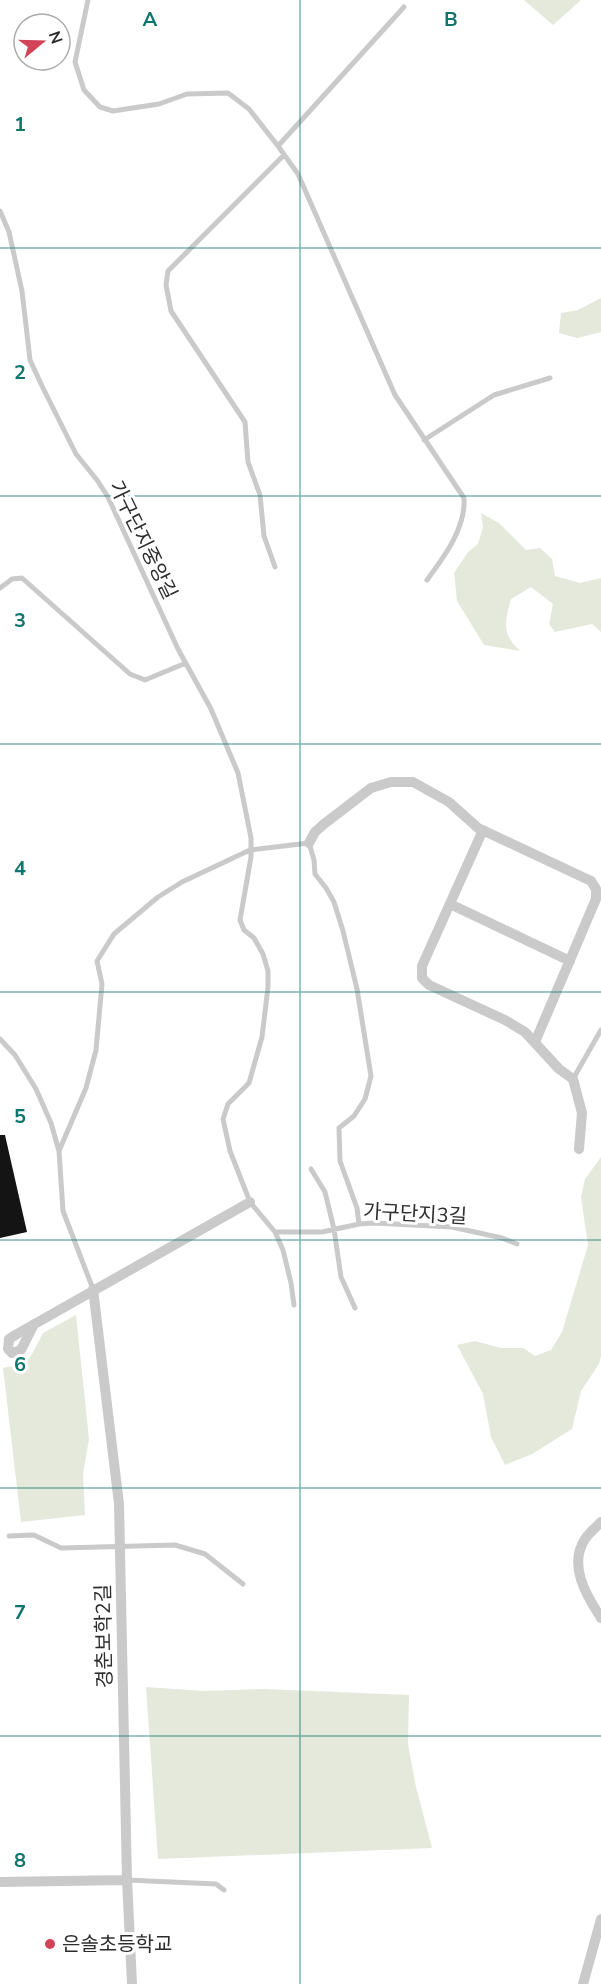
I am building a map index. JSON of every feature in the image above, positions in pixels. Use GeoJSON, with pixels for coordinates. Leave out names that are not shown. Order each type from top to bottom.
{"type":"FeatureCollection","features":[{"type":"Feature","properties":{"kind":"street"},"geometry":{"type":"LineString","coordinates":[[309,843],[315,832],[371,788],[391,782],[413,782],[449,801],[478,828],[591,881],[596,890],[596,900],[535,1042]]}},
{"type":"Feature","properties":{"kind":"street"},"geometry":{"type":"LineString","coordinates":[[483,830],[422,966],[422,978],[429,985],[505,1020],[525,1032],[559,1069],[573,1079],[582,1113],[579,1149]]}},
{"type":"Feature","properties":{"kind":"street"},"geometry":{"type":"LineString","coordinates":[[450,904],[570,961]]}},
{"type":"Feature","properties":{"kind":"street"},"geometry":{"type":"LineString","coordinates":[[34,1324],[250,1202]]}},
{"type":"Feature","properties":{"kind":"street","name":"경춘보학2길"},"geometry":{"type":"LineString","coordinates":[[93,1289],[119,1504],[127,1880],[132,1984]]}},
{"type":"Feature","properties":{"kind":"street"},"geometry":{"type":"LineString","coordinates":[[601,1522],[585,1539],[578,1554],[579,1576],[592,1605],[601,1618]]}},
{"type":"Feature","properties":{"kind":"street"},"geometry":{"type":"LineString","coordinates":[[0,1882],[127,1880]]}},
{"type":"Feature","properties":{"kind":"street"},"geometry":{"type":"LineString","coordinates":[[583,1984],[601,1919]]}},
{"type":"Feature","properties":{"kind":"lane"},"geometry":{"type":"LineString","coordinates":[[88,0],[75,62],[84,90],[100,107],[113,111],[159,104],[187,94],[228,93],[249,109],[298,174],[395,395],[464,498],[465,511],[444,557],[427,580]]}},
{"type":"Feature","properties":{"kind":"lane"},"geometry":{"type":"LineString","coordinates":[[278,146],[404,7]]}},
{"type":"Feature","properties":{"kind":"lane"},"geometry":{"type":"LineString","coordinates":[[275,567],[264,536],[260,495],[248,462],[245,422],[171,311],[166,285],[168,271],[284,155]]}},
{"type":"Feature","properties":{"kind":"lane","name":"가구단지중앙길"},"geometry":{"type":"LineString","coordinates":[[0,211],[9,232],[22,291],[30,360],[76,454],[108,497],[186,663],[211,709],[238,773],[250,838],[240,920],[244,930],[254,939],[263,954],[268,971],[268,987],[262,1037],[249,1083],[228,1104],[224,1119],[230,1151],[250,1202],[275,1232],[283,1250],[294,1305]]}},
{"type":"Feature","properties":{"kind":"lane"},"geometry":{"type":"LineString","coordinates":[[424,440],[494,395],[550,378]]}},
{"type":"Feature","properties":{"kind":"lane"},"geometry":{"type":"LineString","coordinates":[[0,588],[12,579],[22,578],[130,674],[145,680],[186,663]]}},
{"type":"Feature","properties":{"kind":"lane"},"geometry":{"type":"LineString","coordinates":[[60,1151],[87,1088],[96,1050],[102,984],[97,961],[114,934],[158,897],[182,882],[250,850],[309,843],[315,874],[334,902],[343,931],[367,1045],[371,1076],[365,1099],[354,1116],[339,1128],[340,1161],[357,1208],[359,1224]]}},
{"type":"Feature","properties":{"kind":"lane"},"geometry":{"type":"LineString","coordinates":[[573,1079],[601,1030]]}},
{"type":"Feature","properties":{"kind":"lane"},"geometry":{"type":"LineString","coordinates":[[0,1039],[15,1055],[36,1089],[51,1124],[60,1151],[63,1211],[93,1289]]}},
{"type":"Feature","properties":{"kind":"lane"},"geometry":{"type":"LineString","coordinates":[[312,1169],[325,1192],[334,1229],[341,1277],[355,1308]]}},
{"type":"Feature","properties":{"kind":"lane","name":"가구단지3길"},"geometry":{"type":"LineString","coordinates":[[275,1232],[322,1232],[359,1224],[452,1227],[502,1238],[517,1244]]}},
{"type":"Feature","properties":{"kind":"lane"},"geometry":{"type":"LineString","coordinates":[[9,1536],[34,1535],[60,1548],[175,1545],[204,1554],[243,1584]]}},
{"type":"Feature","properties":{"kind":"lane"},"geometry":{"type":"LineString","coordinates":[[127,1880],[216,1884],[224,1890]]}},
{"type":"Feature","properties":{"kind":"shaded area"},"geometry":{"type":"Polygon","coordinates":[[[524,0],[581,0],[553,25],[524,0]]]}},
{"type":"Feature","properties":{"kind":"shaded area"},"geometry":{"type":"Polygon","coordinates":[[[601,298],[601,332],[577,338],[559,333],[561,313],[578,310],[601,298]]]}},
{"type":"Feature","properties":{"kind":"shaded area"},"geometry":{"type":"Polygon","coordinates":[[[481,513],[499,523],[526,550],[540,548],[552,559],[555,576],[580,583],[601,578],[601,632],[592,624],[555,632],[549,624],[553,604],[531,587],[511,599],[507,614],[507,633],[520,651],[484,645],[457,601],[454,573],[468,552],[478,544],[483,527],[481,513]]]}},
{"type":"Feature","properties":{"kind":"shaded area"},"geometry":{"type":"Polygon","coordinates":[[[601,1157],[601,1356],[599,1364],[581,1391],[572,1429],[532,1454],[505,1465],[491,1437],[483,1394],[457,1345],[475,1341],[501,1348],[523,1348],[535,1356],[551,1350],[562,1332],[588,1245],[581,1197],[585,1179],[601,1157]]]}},
{"type":"Feature","properties":{"kind":"shaded area"},"geometry":{"type":"Polygon","coordinates":[[[76,1315],[89,1439],[83,1474],[85,1515],[21,1522],[3,1368],[23,1364],[31,1356],[43,1333],[76,1315]]]}},
{"type":"Feature","properties":{"kind":"shaded area"},"geometry":{"type":"Polygon","coordinates":[[[146,1687],[204,1691],[265,1689],[409,1695],[408,1744],[416,1787],[432,1848],[158,1859],[146,1687]]]}},
{"type":"Feature","properties":{"kind":"building"},"geometry":{"type":"Polygon","coordinates":[[[0,1135],[5,1135],[27,1232],[0,1238],[0,1135]]]}},
{"type":"Feature","properties":{"kind":"place","name":"은솔초등학교"},"geometry":{"type":"Point","coordinates":[50,1944]}}]}
